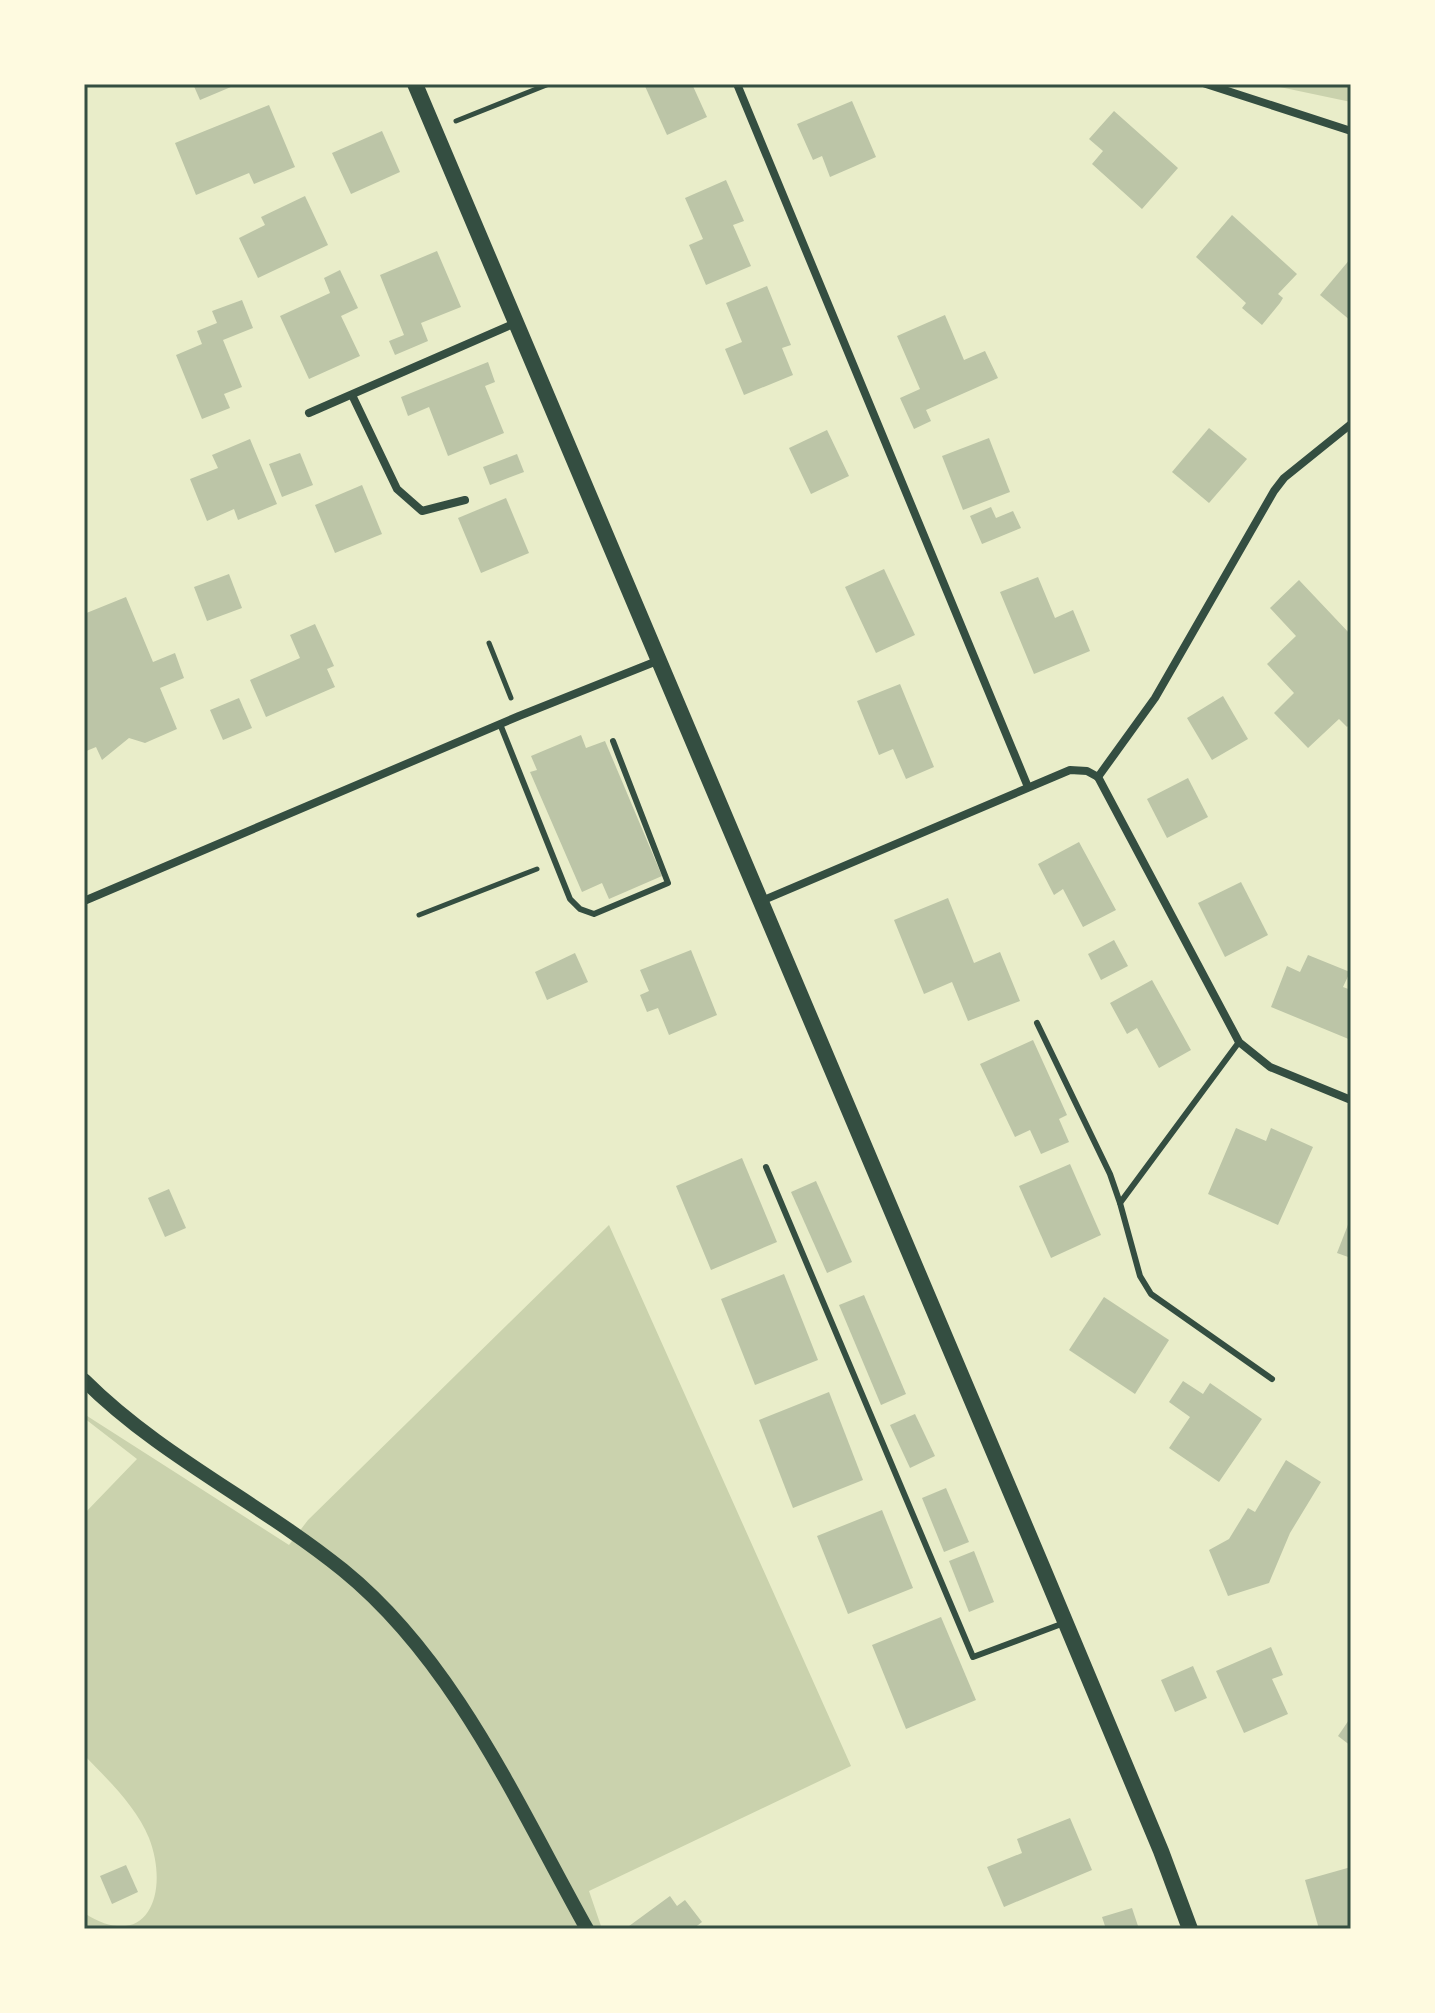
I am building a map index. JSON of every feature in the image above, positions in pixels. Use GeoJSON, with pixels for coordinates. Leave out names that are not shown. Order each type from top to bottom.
{"type":"FeatureCollection","features":[{"type":"Feature","properties":{"kind":"main road"},"geometry":{"type":"LineString","coordinates":[[415,84],[513,324],[1065,1622],[1190,1929]]}},
{"type":"Feature","properties":{"kind":"street"},"geometry":{"type":"LineString","coordinates":[[737,84],[1028,787]]}},
{"type":"Feature","properties":{"kind":"street"},"geometry":{"type":"LineString","coordinates":[[1206,84],[1351,131]]}},
{"type":"Feature","properties":{"kind":"street"},"geometry":{"type":"LineString","coordinates":[[309,413],[513,324]]}},
{"type":"Feature","properties":{"kind":"street"},"geometry":{"type":"LineString","coordinates":[[352,395],[397,489],[422,511],[465,500]]}},
{"type":"Feature","properties":{"kind":"street"},"geometry":{"type":"LineString","coordinates":[[1098,777],[1155,698],[1274,491],[1284,478],[1351,424]]}},
{"type":"Feature","properties":{"kind":"street"},"geometry":{"type":"LineString","coordinates":[[84,901],[519,716],[657,661]]}},
{"type":"Feature","properties":{"kind":"street"},"geometry":{"type":"LineString","coordinates":[[759,902],[1070,770],[1087,771],[1098,777],[1239,1042],[1270,1067],[1351,1100]]}},
{"type":"Feature","properties":{"kind":"street"},"geometry":{"type":"LineString","coordinates":[[84,1380],[137,1428],[258,1507],[344,1571],[383,1609],[420,1651],[460,1707],[587,1929]]}},
{"type":"Feature","properties":{"kind":"lane"},"geometry":{"type":"LineString","coordinates":[[500,724],[570,899],[580,909],[594,914],[668,883],[613,741]]}},
{"type":"Feature","properties":{"kind":"lane"},"geometry":{"type":"LineString","coordinates":[[1037,1023],[1110,1174],[1140,1276],[1151,1294],[1272,1379]]}},
{"type":"Feature","properties":{"kind":"lane"},"geometry":{"type":"LineString","coordinates":[[1120,1203],[1239,1042]]}},
{"type":"Feature","properties":{"kind":"lane"},"geometry":{"type":"LineString","coordinates":[[766,1167],[973,1657],[1065,1622]]}},
{"type":"Feature","properties":{"kind":"path"},"geometry":{"type":"LineString","coordinates":[[432,130],[549,84]]}},
{"type":"Feature","properties":{"kind":"path"},"geometry":{"type":"LineString","coordinates":[[489,643],[519,716]]}},
{"type":"Feature","properties":{"kind":"path"},"geometry":{"type":"LineString","coordinates":[[419,915],[555,862]]}},
{"type":"Feature","properties":{"kind":"green space"},"geometry":{"type":"Polygon","coordinates":[[[1268,84],[1351,84],[1351,102],[1275,86],[1268,84]]]}},
{"type":"Feature","properties":{"kind":"green space"},"geometry":{"type":"Polygon","coordinates":[[[609,1225],[851,1766],[589,1891],[602,1929],[84,1929],[84,1913],[106,1924],[124,1926],[138,1922],[155,1896],[157,1878],[149,1838],[137,1815],[84,1755],[84,1514],[137,1459],[84,1418],[84,1414],[289,1545],[308,1520],[609,1225]]]}},
{"type":"Feature","properties":{"kind":"building"},"geometry":{"type":"Polygon","coordinates":[[[193,84],[238,84],[200,100],[193,84]]]}},
{"type":"Feature","properties":{"kind":"building"},"geometry":{"type":"Polygon","coordinates":[[[644,84],[692,84],[707,117],[667,135],[644,84]]]}},
{"type":"Feature","properties":{"kind":"building"},"geometry":{"type":"Polygon","coordinates":[[[852,101],[876,157],[830,177],[822,156],[813,160],[797,124],[852,101]]]}},
{"type":"Feature","properties":{"kind":"building"},"geometry":{"type":"Polygon","coordinates":[[[269,105],[295,167],[254,184],[249,173],[196,195],[175,143],[269,105]]]}},
{"type":"Feature","properties":{"kind":"building"},"geometry":{"type":"Polygon","coordinates":[[[1114,111],[1178,168],[1142,209],[1092,164],[1103,151],[1089,139],[1114,111]]]}},
{"type":"Feature","properties":{"kind":"building"},"geometry":{"type":"Polygon","coordinates":[[[382,131],[400,172],[351,194],[332,153],[382,131]]]}},
{"type":"Feature","properties":{"kind":"building"},"geometry":{"type":"Polygon","coordinates":[[[726,180],[744,221],[733,225],[751,266],[706,285],[689,245],[703,239],[685,198],[726,180]]]}},
{"type":"Feature","properties":{"kind":"building"},"geometry":{"type":"Polygon","coordinates":[[[305,196],[328,245],[258,278],[239,238],[265,225],[261,217],[305,196]]]}},
{"type":"Feature","properties":{"kind":"building"},"geometry":{"type":"Polygon","coordinates":[[[1232,215],[1297,274],[1278,294],[1283,298],[1262,325],[1242,308],[1246,303],[1196,257],[1232,215]]]}},
{"type":"Feature","properties":{"kind":"building"},"geometry":{"type":"Polygon","coordinates":[[[437,251],[461,307],[421,323],[428,341],[395,355],[389,341],[404,335],[380,275],[437,251]]]}},
{"type":"Feature","properties":{"kind":"building"},"geometry":{"type":"Polygon","coordinates":[[[1351,258],[1351,321],[1320,295],[1351,258]]]}},
{"type":"Feature","properties":{"kind":"building"},"geometry":{"type":"Polygon","coordinates":[[[340,270],[358,308],[341,316],[360,356],[309,379],[280,316],[330,293],[324,278],[340,270]]]}},
{"type":"Feature","properties":{"kind":"building"},"geometry":{"type":"Polygon","coordinates":[[[767,286],[791,345],[782,348],[793,375],[744,395],[725,349],[742,342],[726,303],[767,286]]]}},
{"type":"Feature","properties":{"kind":"building"},"geometry":{"type":"Polygon","coordinates":[[[242,300],[253,328],[223,340],[242,387],[224,394],[230,408],[202,419],[176,355],[202,344],[197,331],[217,323],[212,311],[242,300]]]}},
{"type":"Feature","properties":{"kind":"building"},"geometry":{"type":"Polygon","coordinates":[[[945,315],[964,360],[985,351],[998,378],[926,410],[931,421],[914,429],[900,398],[920,389],[897,336],[945,315]]]}},
{"type":"Feature","properties":{"kind":"building"},"geometry":{"type":"Polygon","coordinates":[[[488,362],[495,382],[485,386],[504,433],[448,456],[429,407],[408,416],[401,397],[488,362]]]}},
{"type":"Feature","properties":{"kind":"building"},"geometry":{"type":"Polygon","coordinates":[[[1209,428],[1247,459],[1209,503],[1172,472],[1209,428]]]}},
{"type":"Feature","properties":{"kind":"building"},"geometry":{"type":"Polygon","coordinates":[[[827,430],[849,476],[811,494],[789,448],[827,430]]]}},
{"type":"Feature","properties":{"kind":"building"},"geometry":{"type":"Polygon","coordinates":[[[989,438],[1010,492],[963,510],[942,456],[989,438]]]}},
{"type":"Feature","properties":{"kind":"building"},"geometry":{"type":"Polygon","coordinates":[[[250,439],[277,504],[238,520],[234,509],[207,521],[190,479],[218,468],[212,455],[250,439]]]}},
{"type":"Feature","properties":{"kind":"building"},"geometry":{"type":"Polygon","coordinates":[[[300,453],[313,485],[282,497],[269,464],[300,453]]]}},
{"type":"Feature","properties":{"kind":"building"},"geometry":{"type":"Polygon","coordinates":[[[517,454],[524,472],[490,485],[483,467],[517,454]]]}},
{"type":"Feature","properties":{"kind":"building"},"geometry":{"type":"Polygon","coordinates":[[[362,485],[382,534],[335,553],[315,505],[362,485]]]}},
{"type":"Feature","properties":{"kind":"building"},"geometry":{"type":"Polygon","coordinates":[[[506,498],[529,553],[481,573],[458,518],[506,498]]]}},
{"type":"Feature","properties":{"kind":"building"},"geometry":{"type":"Polygon","coordinates":[[[991,507],[996,518],[1013,511],[1021,528],[982,544],[970,516],[991,507]]]}},
{"type":"Feature","properties":{"kind":"building"},"geometry":{"type":"Polygon","coordinates":[[[884,569],[915,635],[876,653],[845,587],[884,569]]]}},
{"type":"Feature","properties":{"kind":"building"},"geometry":{"type":"Polygon","coordinates":[[[229,574],[242,608],[207,621],[194,587],[229,574]]]}},
{"type":"Feature","properties":{"kind":"building"},"geometry":{"type":"Polygon","coordinates":[[[1038,577],[1055,618],[1073,610],[1090,651],[1034,674],[1000,592],[1038,577]]]}},
{"type":"Feature","properties":{"kind":"building"},"geometry":{"type":"Polygon","coordinates":[[[1299,580],[1351,635],[1351,723],[1347,727],[1339,719],[1308,748],[1274,713],[1294,693],[1267,664],[1296,636],[1270,608],[1299,580]]]}},
{"type":"Feature","properties":{"kind":"building"},"geometry":{"type":"Polygon","coordinates":[[[126,597],[153,662],[175,653],[184,678],[160,688],[177,729],[145,743],[129,738],[102,760],[96,747],[84,752],[84,614],[126,597]]]}},
{"type":"Feature","properties":{"kind":"building"},"geometry":{"type":"Polygon","coordinates":[[[315,624],[334,666],[327,669],[335,687],[266,717],[250,680],[300,658],[290,635],[315,624]]]}},
{"type":"Feature","properties":{"kind":"building"},"geometry":{"type":"Polygon","coordinates":[[[900,684],[934,767],[906,779],[893,749],[879,755],[857,701],[900,684]]]}},
{"type":"Feature","properties":{"kind":"building"},"geometry":{"type":"Polygon","coordinates":[[[1223,696],[1248,739],[1212,760],[1187,718],[1223,696]]]}},
{"type":"Feature","properties":{"kind":"building"},"geometry":{"type":"Polygon","coordinates":[[[239,698],[252,728],[223,740],[210,710],[239,698]]]}},
{"type":"Feature","properties":{"kind":"building"},"geometry":{"type":"Polygon","coordinates":[[[581,735],[586,748],[605,741],[662,876],[609,899],[602,883],[582,892],[530,772],[537,770],[531,756],[581,735]]]}},
{"type":"Feature","properties":{"kind":"building"},"geometry":{"type":"Polygon","coordinates":[[[1188,778],[1208,817],[1167,838],[1147,799],[1188,778]]]}},
{"type":"Feature","properties":{"kind":"building"},"geometry":{"type":"Polygon","coordinates":[[[1079,842],[1116,910],[1083,927],[1063,889],[1054,895],[1038,864],[1079,842]]]}},
{"type":"Feature","properties":{"kind":"building"},"geometry":{"type":"Polygon","coordinates":[[[1241,882],[1268,935],[1225,957],[1198,903],[1241,882]]]}},
{"type":"Feature","properties":{"kind":"building"},"geometry":{"type":"Polygon","coordinates":[[[948,898],[974,963],[1000,952],[1020,1001],[968,1021],[952,982],[924,994],[894,920],[948,898]]]}},
{"type":"Feature","properties":{"kind":"building"},"geometry":{"type":"Polygon","coordinates":[[[1114,940],[1128,966],[1101,980],[1088,954],[1114,940]]]}},
{"type":"Feature","properties":{"kind":"building"},"geometry":{"type":"Polygon","coordinates":[[[691,950],[717,1015],[669,1035],[658,1008],[647,1012],[640,995],[649,991],[640,970],[691,950]]]}},
{"type":"Feature","properties":{"kind":"building"},"geometry":{"type":"Polygon","coordinates":[[[575,953],[588,982],[547,1000],[535,972],[575,953]]]}},
{"type":"Feature","properties":{"kind":"building"},"geometry":{"type":"Polygon","coordinates":[[[1308,955],[1350,972],[1343,987],[1351,990],[1351,1040],[1271,1007],[1287,966],[1300,972],[1308,955]]]}},
{"type":"Feature","properties":{"kind":"building"},"geometry":{"type":"Polygon","coordinates":[[[1152,980],[1191,1050],[1159,1068],[1137,1028],[1127,1034],[1110,1003],[1152,980]]]}},
{"type":"Feature","properties":{"kind":"building"},"geometry":{"type":"Polygon","coordinates":[[[1033,1040],[1067,1115],[1059,1119],[1069,1142],[1041,1154],[1030,1130],[1015,1137],[980,1064],[1033,1040]]]}},
{"type":"Feature","properties":{"kind":"building"},"geometry":{"type":"Polygon","coordinates":[[[1236,1128],[1266,1141],[1271,1128],[1313,1147],[1278,1225],[1208,1194],[1236,1128]]]}},
{"type":"Feature","properties":{"kind":"building"},"geometry":{"type":"Polygon","coordinates":[[[742,1158],[777,1242],[711,1270],[676,1186],[742,1158]]]}},
{"type":"Feature","properties":{"kind":"building"},"geometry":{"type":"Polygon","coordinates":[[[1070,1164],[1101,1235],[1051,1258],[1019,1186],[1070,1164]]]}},
{"type":"Feature","properties":{"kind":"building"},"geometry":{"type":"Polygon","coordinates":[[[816,1181],[852,1262],[827,1273],[791,1192],[816,1181]]]}},
{"type":"Feature","properties":{"kind":"building"},"geometry":{"type":"Polygon","coordinates":[[[169,1189],[186,1228],[165,1237],[148,1198],[169,1189]]]}},
{"type":"Feature","properties":{"kind":"building"},"geometry":{"type":"Polygon","coordinates":[[[1351,1217],[1351,1258],[1337,1253],[1351,1217]]]}},
{"type":"Feature","properties":{"kind":"building"},"geometry":{"type":"Polygon","coordinates":[[[784,1274],[818,1360],[755,1385],[721,1299],[784,1274]]]}},
{"type":"Feature","properties":{"kind":"building"},"geometry":{"type":"Polygon","coordinates":[[[864,1295],[906,1394],[881,1405],[839,1305],[864,1295]]]}},
{"type":"Feature","properties":{"kind":"building"},"geometry":{"type":"Polygon","coordinates":[[[1104,1297],[1169,1340],[1135,1394],[1069,1350],[1104,1297]]]}},
{"type":"Feature","properties":{"kind":"building"},"geometry":{"type":"Polygon","coordinates":[[[1183,1381],[1203,1394],[1210,1383],[1262,1419],[1219,1482],[1169,1448],[1190,1417],[1169,1402],[1183,1381]]]}},
{"type":"Feature","properties":{"kind":"building"},"geometry":{"type":"Polygon","coordinates":[[[829,1392],[863,1480],[793,1508],[759,1420],[829,1392]]]}},
{"type":"Feature","properties":{"kind":"building"},"geometry":{"type":"Polygon","coordinates":[[[915,1414],[935,1456],[910,1468],[890,1425],[915,1414]]]}},
{"type":"Feature","properties":{"kind":"building"},"geometry":{"type":"Polygon","coordinates":[[[1286,1460],[1321,1482],[1290,1533],[1269,1583],[1228,1596],[1209,1550],[1229,1539],[1248,1508],[1255,1512],[1286,1460]]]}},
{"type":"Feature","properties":{"kind":"building"},"geometry":{"type":"Polygon","coordinates":[[[946,1488],[969,1542],[944,1552],[922,1498],[946,1488]]]}},
{"type":"Feature","properties":{"kind":"building"},"geometry":{"type":"Polygon","coordinates":[[[882,1510],[913,1588],[848,1614],[817,1536],[882,1510]]]}},
{"type":"Feature","properties":{"kind":"building"},"geometry":{"type":"Polygon","coordinates":[[[974,1551],[994,1602],[969,1612],[949,1561],[974,1551]]]}},
{"type":"Feature","properties":{"kind":"building"},"geometry":{"type":"Polygon","coordinates":[[[941,1617],[976,1700],[906,1729],[872,1645],[941,1617]]]}},
{"type":"Feature","properties":{"kind":"building"},"geometry":{"type":"Polygon","coordinates":[[[1271,1647],[1283,1675],[1272,1679],[1288,1714],[1244,1733],[1216,1671],[1271,1647]]]}},
{"type":"Feature","properties":{"kind":"building"},"geometry":{"type":"Polygon","coordinates":[[[1193,1666],[1207,1698],[1175,1712],[1161,1680],[1193,1666]]]}},
{"type":"Feature","properties":{"kind":"building"},"geometry":{"type":"Polygon","coordinates":[[[1351,1717],[1351,1746],[1338,1736],[1351,1717]]]}},
{"type":"Feature","properties":{"kind":"building"},"geometry":{"type":"Polygon","coordinates":[[[1070,1818],[1092,1870],[1004,1907],[987,1867],[1022,1853],[1017,1839],[1070,1818]]]}},
{"type":"Feature","properties":{"kind":"building"},"geometry":{"type":"Polygon","coordinates":[[[126,1865],[138,1892],[112,1904],[100,1876],[126,1865]]]}},
{"type":"Feature","properties":{"kind":"building"},"geometry":{"type":"Polygon","coordinates":[[[1351,1867],[1351,1929],[1319,1929],[1305,1880],[1351,1867]]]}},
{"type":"Feature","properties":{"kind":"building"},"geometry":{"type":"Polygon","coordinates":[[[670,1896],[677,1906],[685,1900],[702,1922],[693,1929],[625,1929],[670,1896]]]}},
{"type":"Feature","properties":{"kind":"building"},"geometry":{"type":"Polygon","coordinates":[[[1132,1908],[1139,1929],[1106,1929],[1102,1917],[1132,1908]]]}}]}
